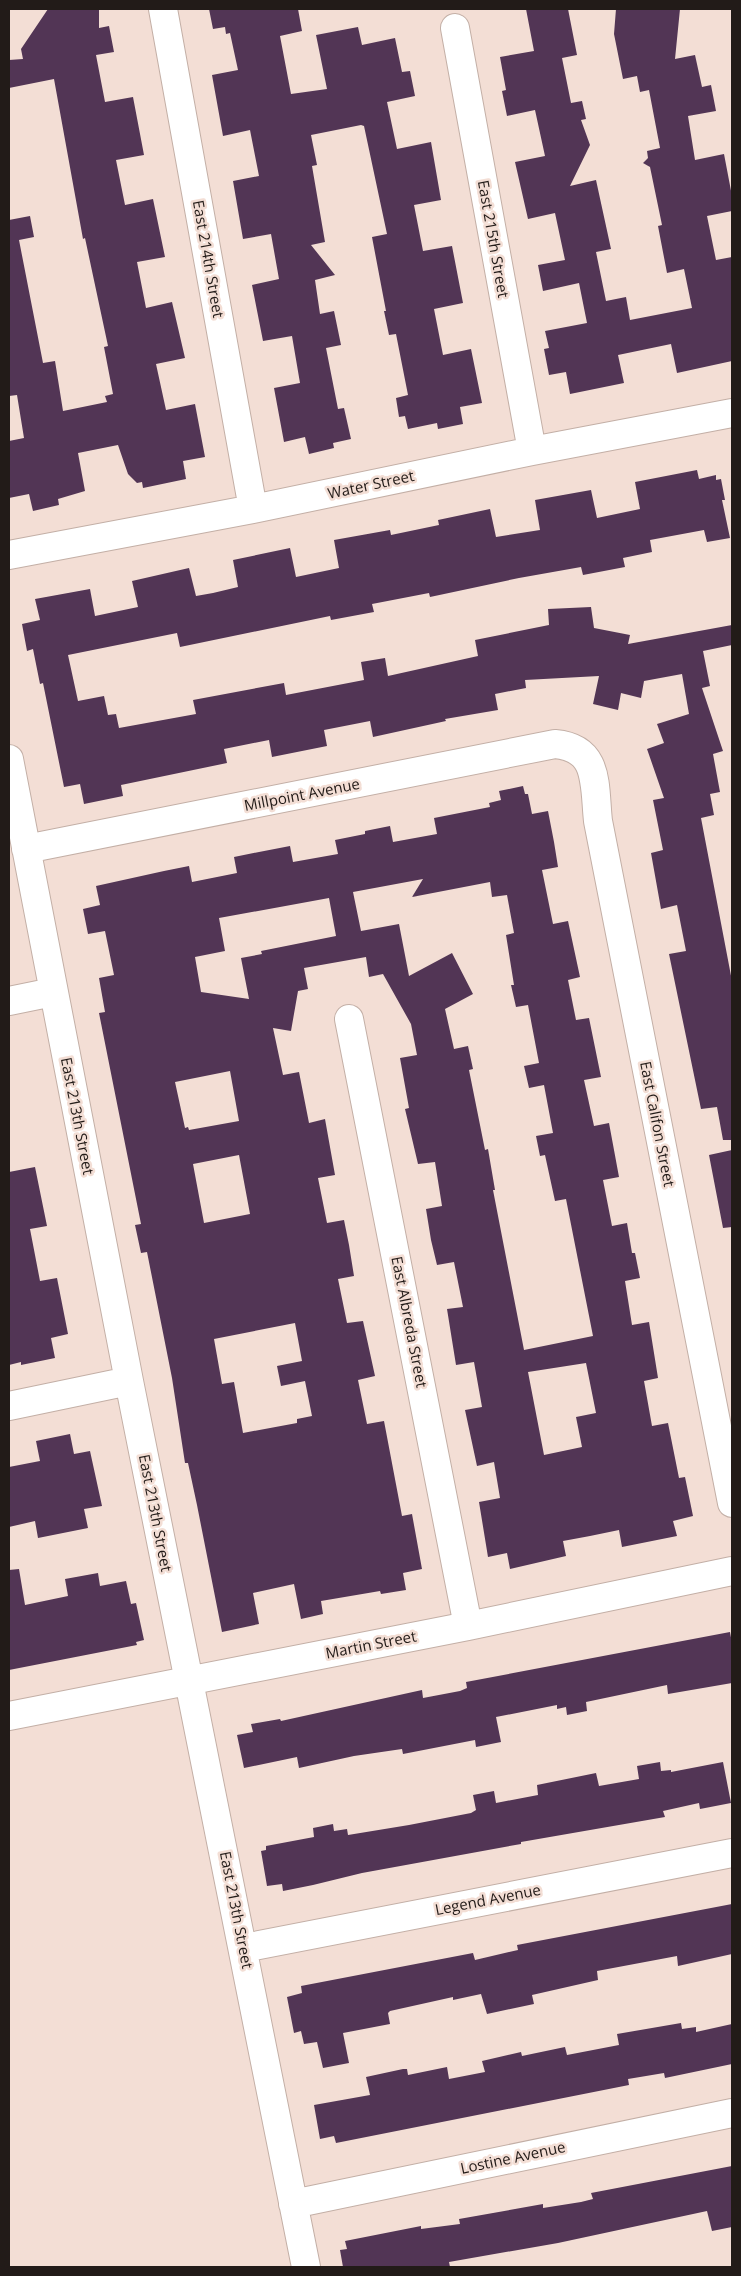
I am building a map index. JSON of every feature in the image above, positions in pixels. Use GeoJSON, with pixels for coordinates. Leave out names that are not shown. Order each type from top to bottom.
{"type":"FeatureCollection","features":[{"type":"Feature","properties":{"kind":"street","name":"East 214th Street"},"geometry":{"type":"LineString","coordinates":[[163,9],[253,509]]}},
{"type":"Feature","properties":{"kind":"street","name":"East 215th Street"},"geometry":{"type":"LineString","coordinates":[[455,28],[532,451]]}},
{"type":"Feature","properties":{"kind":"street","name":"Water Street"},"geometry":{"type":"LineString","coordinates":[[9,556],[253,509],[532,451],[732,413]]}},
{"type":"Feature","properties":{"kind":"street","name":"Millpoint Avenue"},"geometry":{"type":"LineString","coordinates":[[26,849],[538,747],[555,744],[576,748]]}},
{"type":"Feature","properties":{"kind":"street","name":"East Califon Street"},"geometry":{"type":"LineString","coordinates":[[576,748],[586,756],[592,770],[598,821],[732,1504]]}},
{"type":"Feature","properties":{"kind":"street","name":"East 213th Street"},"geometry":{"type":"LineString","coordinates":[[9,759],[129,1381],[244,1948],[306,2267]]}},
{"type":"Feature","properties":{"kind":"street"},"geometry":{"type":"LineString","coordinates":[[9,1001],[53,992]]}},
{"type":"Feature","properties":{"kind":"street","name":"East Albreda Street"},"geometry":{"type":"LineString","coordinates":[[349,1019],[468,1626]]}},
{"type":"Feature","properties":{"kind":"street"},"geometry":{"type":"LineString","coordinates":[[9,1406],[129,1381]]}},
{"type":"Feature","properties":{"kind":"street","name":"Martin Street"},"geometry":{"type":"LineString","coordinates":[[9,1716],[468,1626],[732,1571]]}},
{"type":"Feature","properties":{"kind":"street","name":"Legend Avenue"},"geometry":{"type":"LineString","coordinates":[[244,1948],[732,1853]]}},
{"type":"Feature","properties":{"kind":"street","name":"Lostine Avenue"},"geometry":{"type":"LineString","coordinates":[[293,2204],[732,2113]]}},
{"type":"Feature","properties":{"kind":"building"},"geometry":{"type":"Polygon","coordinates":[[[48,9],[99,9],[99,28],[109,26],[114,52],[96,55],[105,102],[133,97],[144,155],[116,160],[125,205],[153,199],[165,257],[137,262],[146,308],[172,302],[185,358],[156,364],[166,410],[195,404],[205,457],[183,461],[186,479],[143,488],[142,482],[137,483],[128,474],[118,445],[78,453],[85,491],[58,499],[59,505],[33,511],[29,494],[9,498],[9,441],[24,438],[17,395],[9,396],[9,220],[30,216],[34,237],[19,240],[43,363],[55,361],[63,411],[107,402],[105,396],[113,394],[104,347],[108,346],[85,238],[83,239],[54,79],[9,88],[9,60],[23,59],[21,49],[48,9]]]}},
{"type":"Feature","properties":{"kind":"building"},"geometry":{"type":"Polygon","coordinates":[[[209,9],[298,9],[302,31],[280,36],[291,94],[327,89],[316,35],[358,27],[362,45],[395,38],[402,72],[410,71],[415,96],[387,102],[397,149],[431,142],[441,200],[414,205],[423,251],[452,246],[463,303],[434,309],[443,355],[471,349],[482,403],[460,407],[463,424],[438,429],[437,423],[408,429],[405,416],[399,417],[396,398],[408,395],[396,334],[389,335],[384,311],[386,311],[372,237],[387,234],[364,126],[361,125],[311,135],[317,165],[312,166],[325,242],[311,245],[335,275],[315,280],[320,314],[334,311],[341,345],[326,348],[338,409],[344,408],[351,439],[333,443],[334,448],[309,454],[305,437],[284,442],[274,388],[300,383],[292,336],[263,341],[252,285],[279,279],[271,234],[243,239],[233,181],[259,176],[250,130],[223,136],[212,75],[238,70],[230,33],[226,34],[225,27],[213,29],[209,9]]]}},
{"type":"Feature","properties":{"kind":"building"},"geometry":{"type":"Polygon","coordinates":[[[526,9],[568,9],[577,55],[562,58],[571,103],[582,101],[586,119],[581,120],[590,145],[570,186],[596,180],[611,249],[596,252],[606,301],[626,297],[630,320],[692,308],[684,269],[667,273],[658,226],[662,225],[650,167],[643,163],[648,158],[647,151],[660,148],[649,90],[640,92],[637,76],[623,79],[614,34],[616,9],[680,9],[675,59],[695,55],[702,87],[711,85],[716,111],[688,116],[695,160],[724,154],[732,196],[732,211],[707,216],[716,260],[732,257],[732,361],[677,373],[671,344],[618,355],[624,383],[570,394],[566,372],[549,375],[544,349],[549,348],[545,331],[587,323],[579,283],[543,291],[538,265],[565,260],[555,213],[528,219],[515,162],[545,156],[535,110],[507,116],[502,91],[506,90],[500,57],[534,51],[526,9]]]}},
{"type":"Feature","properties":{"kind":"building"},"geometry":{"type":"Polygon","coordinates":[[[697,470],[699,479],[716,475],[716,480],[721,479],[725,500],[722,500],[730,538],[707,542],[704,530],[650,540],[652,552],[623,558],[625,567],[583,575],[581,567],[430,597],[429,593],[372,604],[374,612],[331,620],[330,616],[180,647],[177,633],[68,655],[78,701],[104,696],[108,715],[116,714],[119,728],[196,714],[193,700],[284,683],[286,695],[364,680],[361,662],[385,658],[388,676],[478,656],[475,640],[549,625],[548,609],[591,607],[594,628],[630,635],[628,644],[732,625],[732,645],[703,651],[710,686],[702,688],[723,751],[713,754],[720,792],[710,794],[714,815],[701,818],[732,981],[732,1140],[723,1140],[717,1107],[701,1109],[669,954],[686,951],[677,905],[661,909],[651,853],[663,850],[653,800],[664,798],[647,749],[664,743],[657,724],[689,714],[682,674],[644,681],[641,698],[621,693],[618,710],[593,704],[599,676],[525,680],[526,688],[495,694],[498,710],[445,719],[446,721],[373,737],[370,721],[324,730],[327,746],[272,757],[269,740],[224,749],[227,763],[121,785],[123,796],[84,804],[80,784],[64,787],[43,683],[40,684],[33,649],[27,651],[22,624],[40,620],[35,599],[90,589],[95,616],[138,607],[132,581],[189,568],[196,596],[213,593],[238,587],[233,560],[290,548],[296,577],[339,568],[334,540],[390,530],[391,535],[439,525],[438,520],[490,509],[496,537],[540,530],[535,500],[591,490],[597,518],[640,509],[635,482],[697,470]]]}},
{"type":"Feature","properties":{"kind":"building"},"geometry":{"type":"Polygon","coordinates":[[[523,786],[525,794],[528,794],[532,814],[548,811],[558,867],[542,870],[553,924],[568,921],[580,977],[568,980],[576,1020],[589,1018],[601,1077],[584,1080],[594,1126],[609,1123],[619,1177],[603,1180],[612,1226],[627,1223],[632,1253],[635,1253],[640,1278],[625,1281],[632,1325],[649,1322],[658,1378],[644,1381],[652,1426],[668,1423],[679,1478],[685,1477],[693,1516],[673,1521],[677,1536],[622,1547],[619,1530],[563,1541],[566,1556],[510,1569],[507,1553],[488,1557],[479,1502],[500,1498],[494,1462],[477,1466],[465,1410],[482,1407],[474,1362],[456,1365],[447,1309],[463,1307],[454,1262],[437,1265],[431,1240],[426,1209],[442,1206],[435,1162],[418,1164],[405,1109],[409,1108],[400,1058],[417,1055],[411,1024],[383,974],[369,977],[366,957],[304,968],[308,989],[298,991],[291,1031],[273,1028],[283,1075],[299,1072],[309,1123],[325,1119],[335,1175],[318,1178],[327,1223],[344,1220],[349,1245],[354,1276],[338,1279],[347,1323],[363,1321],[375,1376],[358,1380],[367,1424],[384,1421],[402,1516],[412,1514],[422,1569],[403,1573],[406,1590],[381,1594],[380,1591],[321,1601],[323,1614],[301,1619],[294,1584],[253,1593],[259,1624],[222,1632],[188,1463],[185,1463],[172,1378],[147,1252],[141,1253],[135,1225],[141,1224],[99,1013],[105,1012],[99,978],[114,975],[105,931],[88,934],[83,909],[100,905],[96,886],[164,871],[189,866],[192,882],[237,873],[234,857],[290,846],[293,862],[338,854],[335,840],[365,834],[365,831],[390,826],[393,842],[437,834],[434,818],[490,807],[489,803],[501,800],[499,791],[523,786]],[[423,879],[353,892],[361,931],[399,924],[409,976],[452,953],[473,994],[445,1009],[454,1049],[468,1046],[473,1069],[469,1070],[485,1150],[488,1149],[495,1190],[493,1190],[524,1350],[593,1336],[566,1199],[555,1201],[545,1155],[540,1156],[536,1136],[553,1133],[544,1085],[529,1088],[524,1066],[539,1063],[528,1005],[516,1007],[511,985],[514,985],[506,935],[514,933],[507,895],[492,897],[490,882],[412,897],[423,879]],[[329,898],[219,918],[225,951],[195,957],[201,992],[249,999],[241,958],[262,954],[261,951],[336,936],[329,898]],[[230,1071],[175,1082],[185,1128],[188,1127],[189,1130],[239,1121],[230,1071]],[[239,1155],[193,1164],[204,1223],[250,1214],[239,1155]],[[295,1323],[214,1339],[222,1384],[234,1382],[243,1433],[297,1423],[297,1419],[312,1416],[305,1381],[281,1386],[277,1366],[302,1361],[295,1323]],[[586,1363],[528,1372],[544,1455],[582,1447],[576,1417],[596,1413],[586,1363]]]}},
{"type":"Feature","properties":{"kind":"building"},"geometry":{"type":"Polygon","coordinates":[[[732,1150],[732,1227],[723,1228],[709,1155],[732,1150]]]}},
{"type":"Feature","properties":{"kind":"building"},"geometry":{"type":"Polygon","coordinates":[[[35,1167],[47,1226],[30,1229],[40,1281],[57,1278],[68,1334],[51,1338],[55,1358],[21,1365],[21,1362],[9,1365],[9,1172],[35,1167]]]}},
{"type":"Feature","properties":{"kind":"building"},"geometry":{"type":"Polygon","coordinates":[[[70,1434],[74,1454],[90,1451],[102,1506],[84,1509],[88,1528],[38,1538],[35,1521],[9,1527],[9,1467],[40,1461],[36,1441],[70,1434]]]}},
{"type":"Feature","properties":{"kind":"building"},"geometry":{"type":"Polygon","coordinates":[[[19,1569],[25,1605],[68,1596],[65,1579],[98,1573],[100,1586],[126,1581],[131,1604],[136,1603],[144,1640],[136,1642],[137,1645],[9,1670],[9,1570],[19,1569]]]}},
{"type":"Feature","properties":{"kind":"building"},"geometry":{"type":"Polygon","coordinates":[[[730,1632],[732,1643],[732,1683],[668,1694],[667,1685],[586,1702],[587,1711],[567,1715],[566,1707],[557,1709],[557,1705],[496,1717],[501,1742],[476,1747],[475,1740],[403,1754],[402,1749],[354,1756],[299,1768],[297,1757],[244,1768],[237,1735],[253,1732],[251,1724],[280,1719],[281,1721],[422,1690],[423,1698],[460,1691],[467,1688],[466,1682],[730,1632]]]}},
{"type":"Feature","properties":{"kind":"building"},"geometry":{"type":"Polygon","coordinates":[[[660,1762],[661,1771],[671,1770],[671,1772],[723,1762],[731,1803],[700,1809],[699,1803],[663,1811],[665,1817],[521,1842],[521,1844],[362,1873],[283,1891],[282,1884],[267,1886],[261,1851],[266,1850],[266,1846],[314,1837],[313,1828],[333,1824],[334,1831],[347,1829],[348,1835],[409,1825],[471,1813],[476,1810],[473,1795],[494,1791],[496,1803],[538,1795],[537,1785],[596,1773],[599,1786],[639,1779],[637,1766],[660,1762]]]}},
{"type":"Feature","properties":{"kind":"building"},"geometry":{"type":"Polygon","coordinates":[[[732,1904],[732,1954],[678,1966],[677,1956],[597,1971],[598,1980],[532,1995],[534,2004],[487,2014],[481,1994],[453,2000],[453,1997],[390,2011],[388,2013],[390,2024],[343,2033],[349,2063],[323,2068],[317,2042],[304,2044],[301,2031],[294,2033],[287,1997],[302,1993],[301,1986],[473,1953],[475,1960],[518,1950],[517,1945],[732,1904]]]}},
{"type":"Feature","properties":{"kind":"building"},"geometry":{"type":"Polygon","coordinates":[[[681,2023],[682,2029],[696,2027],[696,2032],[732,2024],[732,2064],[665,2078],[664,2073],[628,2079],[629,2085],[336,2143],[334,2136],[320,2139],[314,2105],[370,2095],[366,2077],[403,2069],[407,2069],[408,2075],[447,2067],[449,2079],[485,2072],[482,2061],[521,2052],[522,2056],[565,2047],[567,2055],[619,2045],[617,2034],[681,2023]]]}},
{"type":"Feature","properties":{"kind":"building"},"geometry":{"type":"Polygon","coordinates":[[[732,2166],[732,2227],[712,2231],[707,2211],[558,2243],[449,2262],[450,2267],[343,2267],[340,2250],[347,2249],[345,2241],[421,2226],[421,2229],[460,2224],[459,2219],[543,2204],[543,2208],[581,2202],[593,2199],[591,2193],[732,2166]]]}}]}
